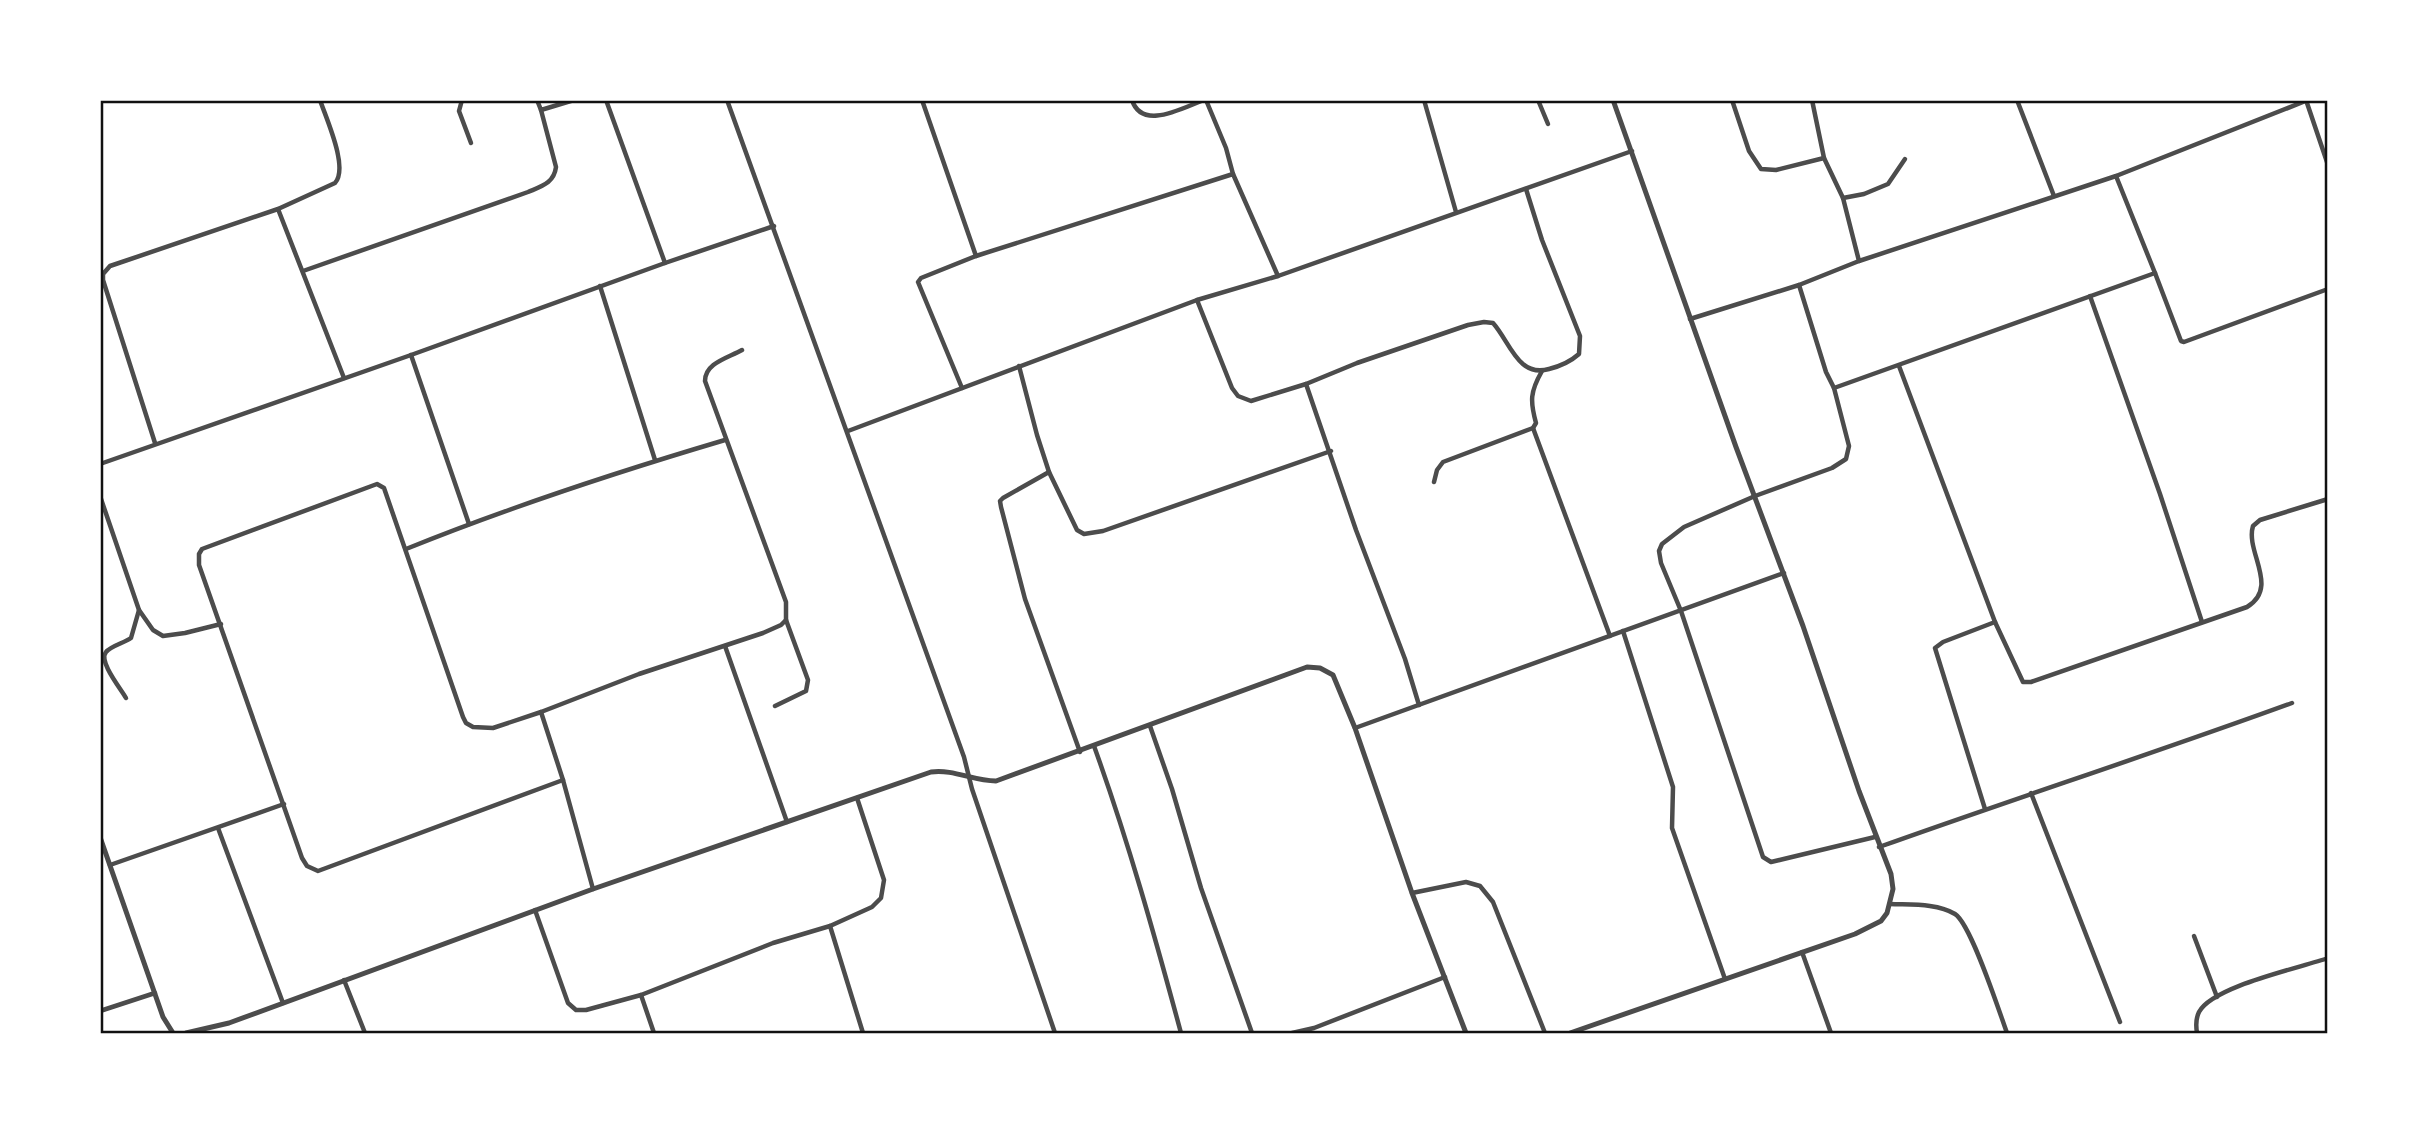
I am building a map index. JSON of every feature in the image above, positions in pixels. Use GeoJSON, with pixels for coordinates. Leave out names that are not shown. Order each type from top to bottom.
{"type":"FeatureCollection","features":[{"type":"Feature","properties":{"kind":"street"},"geometry":{"type":"LineString","coordinates":[[155,443],[103,274],[110,266],[278,209],[335,183],[339,179],[338,153],[320,100]]}},
{"type":"Feature","properties":{"kind":"street"},"geometry":{"type":"LineString","coordinates":[[461,100],[459,111],[471,144]]}},
{"type":"Feature","properties":{"kind":"street"},"geometry":{"type":"LineString","coordinates":[[303,271],[550,182],[556,167],[537,100]]}},
{"type":"Feature","properties":{"kind":"street"},"geometry":{"type":"LineString","coordinates":[[541,110],[574,100]]}},
{"type":"Feature","properties":{"kind":"street"},"geometry":{"type":"LineString","coordinates":[[606,100],[666,262]]}},
{"type":"Feature","properties":{"kind":"street"},"geometry":{"type":"LineString","coordinates":[[727,100],[964,757],[968,778],[1055,1033]]}},
{"type":"Feature","properties":{"kind":"street"},"geometry":{"type":"LineString","coordinates":[[922,100],[976,256]]}},
{"type":"Feature","properties":{"kind":"street"},"geometry":{"type":"LineString","coordinates":[[1132,100],[1134,107],[1143,116],[1154,117],[1205,100],[1226,148],[1233,174],[1278,276]]}},
{"type":"Feature","properties":{"kind":"street"},"geometry":{"type":"LineString","coordinates":[[1424,100],[1456,212]]}},
{"type":"Feature","properties":{"kind":"street"},"geometry":{"type":"LineString","coordinates":[[1538,100],[1548,124]]}},
{"type":"Feature","properties":{"kind":"street"},"geometry":{"type":"LineString","coordinates":[[1570,1033],[1855,934],[1881,922],[1890,904],[1893,889],[1891,874],[1875,837],[1784,573],[1613,100]]}},
{"type":"Feature","properties":{"kind":"street"},"geometry":{"type":"LineString","coordinates":[[1732,100],[1749,150],[1761,169],[1776,170],[1824,158]]}},
{"type":"Feature","properties":{"kind":"street"},"geometry":{"type":"LineString","coordinates":[[1812,100],[1824,158],[1843,198],[1859,261]]}},
{"type":"Feature","properties":{"kind":"street"},"geometry":{"type":"LineString","coordinates":[[2017,100],[2054,197]]}},
{"type":"Feature","properties":{"kind":"street"},"geometry":{"type":"LineString","coordinates":[[1690,319],[1800,285],[1859,261],[2116,176],[2307,100],[2328,165]]}},
{"type":"Feature","properties":{"kind":"street"},"geometry":{"type":"LineString","coordinates":[[848,431],[1197,300],[1278,276],[1632,150]]}},
{"type":"Feature","properties":{"kind":"street"},"geometry":{"type":"LineString","coordinates":[[1843,198],[1864,194],[1888,184],[1905,159]]}},
{"type":"Feature","properties":{"kind":"street"},"geometry":{"type":"LineString","coordinates":[[962,388],[918,282],[921,278],[976,256],[1233,174]]}},
{"type":"Feature","properties":{"kind":"street"},"geometry":{"type":"LineString","coordinates":[[2116,176],[2181,341],[2328,289]]}},
{"type":"Feature","properties":{"kind":"street"},"geometry":{"type":"LineString","coordinates":[[1197,300],[1232,388],[1238,396],[1251,401],[1307,384],[1402,346],[1484,322],[1493,323],[1518,361],[1526,368],[1542,371],[1572,360],[1579,354],[1580,336],[1542,240],[1526,189]]}},
{"type":"Feature","properties":{"kind":"street"},"geometry":{"type":"LineString","coordinates":[[278,209],[344,378]]}},
{"type":"Feature","properties":{"kind":"street"},"geometry":{"type":"LineString","coordinates":[[100,464],[774,226]]}},
{"type":"Feature","properties":{"kind":"street"},"geometry":{"type":"LineString","coordinates":[[1834,388],[2155,273]]}},
{"type":"Feature","properties":{"kind":"street"},"geometry":{"type":"LineString","coordinates":[[1800,285],[1826,372],[1834,388],[1849,446],[1846,459],[1832,468],[1755,496],[1684,527],[1662,544],[1659,551],[1765,860],[1772,862],[1875,837]]}},
{"type":"Feature","properties":{"kind":"street"},"geometry":{"type":"LineString","coordinates":[[600,286],[655,460]]}},
{"type":"Feature","properties":{"kind":"street"},"geometry":{"type":"LineString","coordinates":[[2090,296],[2202,622]]}},
{"type":"Feature","properties":{"kind":"street"},"geometry":{"type":"LineString","coordinates":[[742,350],[709,368],[705,381],[786,602],[786,620],[808,680],[806,691],[775,706]]}},
{"type":"Feature","properties":{"kind":"street"},"geometry":{"type":"LineString","coordinates":[[411,355],[469,524]]}},
{"type":"Feature","properties":{"kind":"street"},"geometry":{"type":"LineString","coordinates":[[1019,366],[1049,472],[1077,530],[1084,534],[1103,531],[1331,451]]}},
{"type":"Feature","properties":{"kind":"street"},"geometry":{"type":"LineString","coordinates":[[1899,366],[1995,622],[2020,678],[2026,682],[2256,602],[2260,595],[2260,569],[2251,536],[2253,526],[2260,520],[2328,499]]}},
{"type":"Feature","properties":{"kind":"street"},"geometry":{"type":"LineString","coordinates":[[1433,482],[1443,463],[1533,428],[1536,423],[1532,408],[1533,387],[1542,371]]}},
{"type":"Feature","properties":{"kind":"street"},"geometry":{"type":"LineString","coordinates":[[1307,384],[1419,705]]}},
{"type":"Feature","properties":{"kind":"street"},"geometry":{"type":"LineString","coordinates":[[1533,428],[1610,636]]}},
{"type":"Feature","properties":{"kind":"street"},"geometry":{"type":"LineString","coordinates":[[406,550],[469,524],[655,460],[725,440]]}},
{"type":"Feature","properties":{"kind":"street"},"geometry":{"type":"LineString","coordinates":[[1049,472],[1000,501],[1025,599],[1080,752]]}},
{"type":"Feature","properties":{"kind":"street"},"geometry":{"type":"LineString","coordinates":[[563,780],[318,871],[307,866],[199,565],[198,558],[202,549],[377,484],[384,488],[466,723],[473,727],[493,727],[541,712],[639,674],[763,634],[786,620]]}},
{"type":"Feature","properties":{"kind":"street"},"geometry":{"type":"LineString","coordinates":[[100,496],[139,610],[153,630],[163,636],[185,634],[221,624]]}},
{"type":"Feature","properties":{"kind":"street"},"geometry":{"type":"LineString","coordinates":[[1355,727],[1784,573]]}},
{"type":"Feature","properties":{"kind":"street"},"geometry":{"type":"LineString","coordinates":[[126,698],[105,665],[103,656],[131,638],[139,610]]}},
{"type":"Feature","properties":{"kind":"street"},"geometry":{"type":"LineString","coordinates":[[1984,809],[1936,648],[1943,642],[1995,622]]}},
{"type":"Feature","properties":{"kind":"street"},"geometry":{"type":"LineString","coordinates":[[1623,631],[1673,787],[1672,828],[1725,979]]}},
{"type":"Feature","properties":{"kind":"street"},"geometry":{"type":"LineString","coordinates":[[725,646],[787,822]]}},
{"type":"Feature","properties":{"kind":"street"},"geometry":{"type":"LineString","coordinates":[[186,1033],[229,1023],[593,889],[931,772],[942,770],[968,778],[996,781],[1307,667],[1320,668],[1333,675],[1355,727],[1412,893],[1466,1033]]}},
{"type":"Feature","properties":{"kind":"street"},"geometry":{"type":"LineString","coordinates":[[1880,847],[2292,703]]}},
{"type":"Feature","properties":{"kind":"street"},"geometry":{"type":"LineString","coordinates":[[541,712],[593,889]]}},
{"type":"Feature","properties":{"kind":"street"},"geometry":{"type":"LineString","coordinates":[[1150,726],[1201,888],[1252,1033]]}},
{"type":"Feature","properties":{"kind":"street"},"geometry":{"type":"LineString","coordinates":[[1094,746],[1155,935],[1181,1033]]}},
{"type":"Feature","properties":{"kind":"street"},"geometry":{"type":"LineString","coordinates":[[2031,793],[2120,1022]]}},
{"type":"Feature","properties":{"kind":"street"},"geometry":{"type":"LineString","coordinates":[[535,910],[568,1003],[573,1008],[586,1010],[641,995],[773,943],[830,926],[872,906],[883,892],[884,880],[857,798]]}},
{"type":"Feature","properties":{"kind":"street"},"geometry":{"type":"LineString","coordinates":[[110,866],[284,804]]}},
{"type":"Feature","properties":{"kind":"street"},"geometry":{"type":"LineString","coordinates":[[218,828],[284,1003]]}},
{"type":"Feature","properties":{"kind":"street"},"geometry":{"type":"LineString","coordinates":[[100,836],[163,1017],[173,1033]]}},
{"type":"Feature","properties":{"kind":"street"},"geometry":{"type":"LineString","coordinates":[[1412,893],[1466,882],[1480,886],[1493,902],[1545,1033]]}},
{"type":"Feature","properties":{"kind":"street"},"geometry":{"type":"LineString","coordinates":[[1890,904],[1945,909],[1958,916],[1972,940],[2007,1033]]}},
{"type":"Feature","properties":{"kind":"street"},"geometry":{"type":"LineString","coordinates":[[830,926],[863,1033]]}},
{"type":"Feature","properties":{"kind":"street"},"geometry":{"type":"LineString","coordinates":[[2194,936],[2217,997]]}},
{"type":"Feature","properties":{"kind":"street"},"geometry":{"type":"LineString","coordinates":[[1802,951],[1831,1033]]}},
{"type":"Feature","properties":{"kind":"street"},"geometry":{"type":"LineString","coordinates":[[2197,1033],[2199,1012],[2217,997],[2263,977],[2328,958]]}},
{"type":"Feature","properties":{"kind":"street"},"geometry":{"type":"LineString","coordinates":[[1292,1033],[1314,1028],[1445,978]]}},
{"type":"Feature","properties":{"kind":"street"},"geometry":{"type":"LineString","coordinates":[[344,980],[365,1033]]}},
{"type":"Feature","properties":{"kind":"street"},"geometry":{"type":"LineString","coordinates":[[100,1011],[155,993]]}},
{"type":"Feature","properties":{"kind":"street"},"geometry":{"type":"LineString","coordinates":[[641,995],[654,1033]]}}]}
